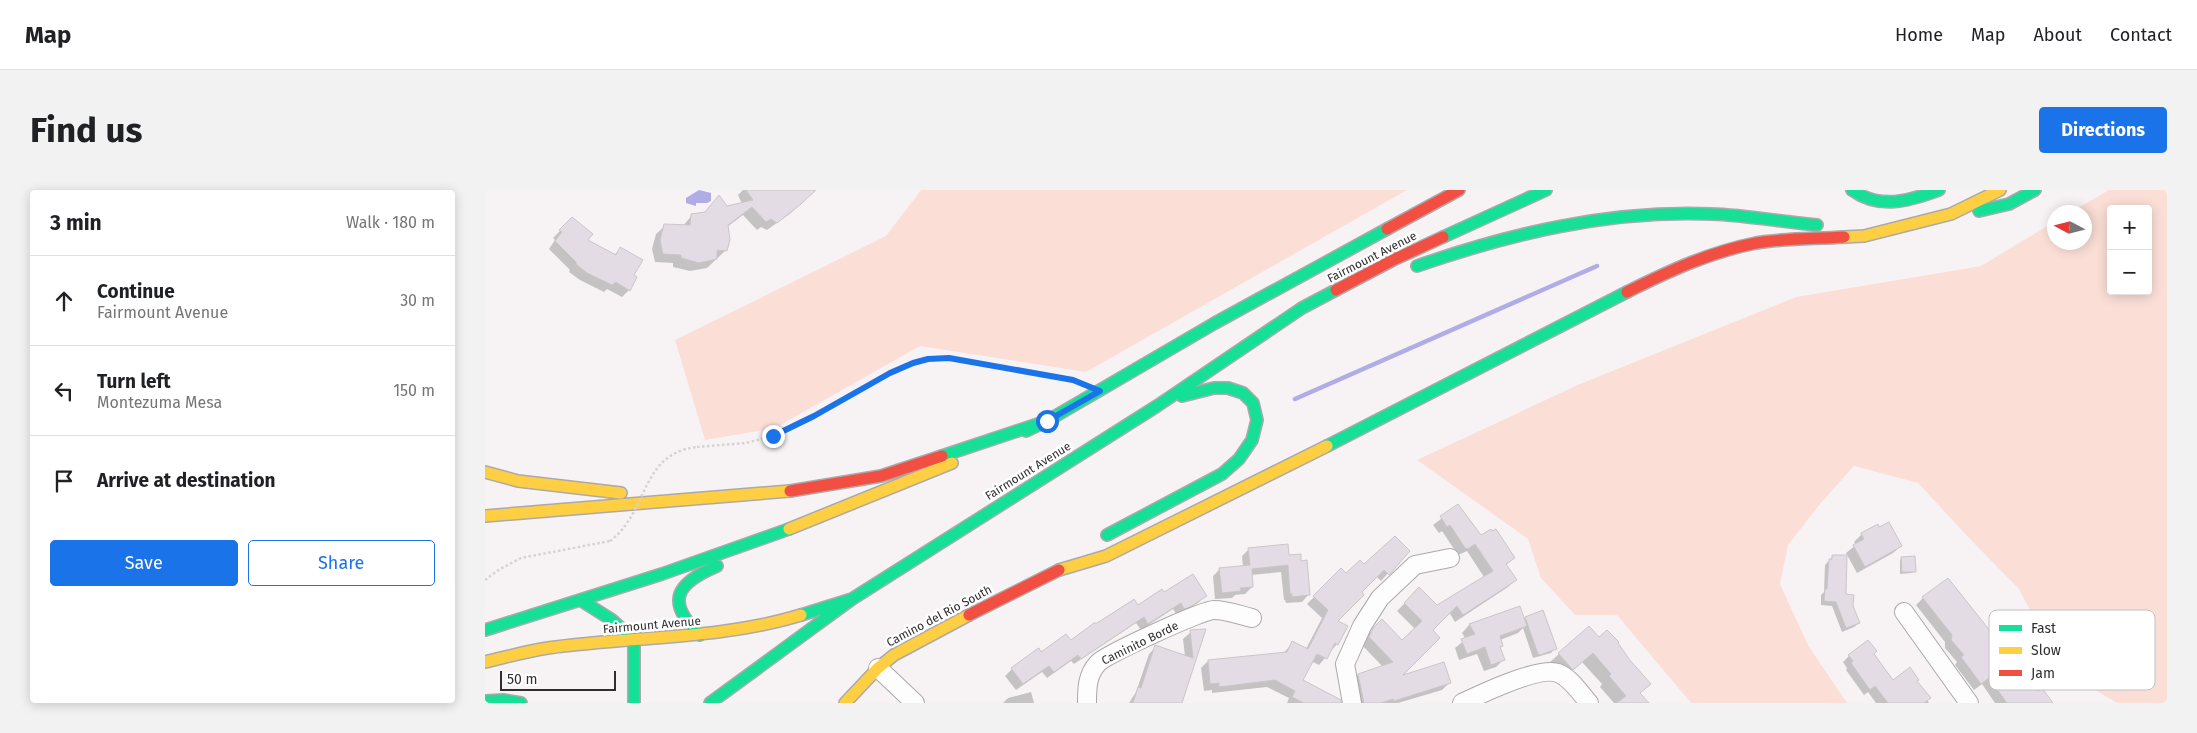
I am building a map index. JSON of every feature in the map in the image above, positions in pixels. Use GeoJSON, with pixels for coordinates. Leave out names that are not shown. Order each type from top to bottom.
{"type":"FeatureCollection","features":[{"type":"Feature","properties":{"kind":"main road","name":"Fairmount Avenue"},"geometry":{"type":"LineString","coordinates":[[485,630],[582,601],[741,547],[905,484],[1047,421],[1215,323],[1459,190]]}},
{"type":"Feature","properties":{"kind":"main road","name":"Fairmount Avenue"},"geometry":{"type":"LineString","coordinates":[[485,662],[548,648],[700,635],[771,624],[852,599],[1157,406],[1302,308],[1393,260],[1546,190]]}},
{"type":"Feature","properties":{"kind":"main road"},"geometry":{"type":"LineString","coordinates":[[1852,190],[1861,198],[1880,203],[1902,202],[1939,190]]}},
{"type":"Feature","properties":{"kind":"main road"},"geometry":{"type":"LineString","coordinates":[[1951,214],[2000,190]]}},
{"type":"Feature","properties":{"kind":"main road"},"geometry":{"type":"LineString","coordinates":[[1059,570],[1106,556],[1258,481],[1669,271],[1715,253],[1758,243],[1864,236],[1951,214],[1993,210],[2019,201],[2035,190]]}},
{"type":"Feature","properties":{"kind":"main road"},"geometry":{"type":"LineString","coordinates":[[1408,269],[1484,244],[1602,219],[1712,214],[1817,225],[1893,228]]}},
{"type":"Feature","properties":{"kind":"main road"},"geometry":{"type":"LineString","coordinates":[[1302,308],[1382,279]]}},
{"type":"Feature","properties":{"kind":"main road"},"geometry":{"type":"LineString","coordinates":[[1099,540],[1222,474],[1239,460],[1252,440],[1257,420],[1253,403],[1243,393],[1228,388],[1214,388],[1195,392],[1157,406]]}},
{"type":"Feature","properties":{"kind":"main road"},"geometry":{"type":"LineString","coordinates":[[485,516],[798,490],[881,476],[1047,421]]}},
{"type":"Feature","properties":{"kind":"main road"},"geometry":{"type":"LineString","coordinates":[[485,472],[519,481],[680,500]]}},
{"type":"Feature","properties":{"kind":"main road"},"geometry":{"type":"LineString","coordinates":[[700,635],[686,623],[679,608],[680,593],[688,580],[730,560],[741,547]]}},
{"type":"Feature","properties":{"kind":"main road"},"geometry":{"type":"LineString","coordinates":[[1059,570],[1083,552]]}},
{"type":"Feature","properties":{"kind":"main road","name":"Camino del Rio South"},"geometry":{"type":"LineString","coordinates":[[845,703],[878,668],[894,655],[997,600],[1059,570]]}},
{"type":"Feature","properties":{"kind":"main road"},"geometry":{"type":"LineString","coordinates":[[710,703],[852,599]]}},
{"type":"Feature","properties":{"kind":"main road"},"geometry":{"type":"LineString","coordinates":[[582,601],[613,620],[634,640],[635,703]]}},
{"type":"Feature","properties":{"kind":"main road"},"geometry":{"type":"LineString","coordinates":[[485,701],[503,700],[521,703]]}},
{"type":"Feature","properties":{"kind":"street"},"geometry":{"type":"LineString","coordinates":[[1353,703],[1345,664],[1361,626],[1380,598],[1415,565],[1450,558]]}},
{"type":"Feature","properties":{"kind":"street","name":"Caminito Borde"},"geometry":{"type":"LineString","coordinates":[[1087,703],[1087,687],[1091,674],[1099,662],[1151,635],[1213,610],[1252,618]]}},
{"type":"Feature","properties":{"kind":"street"},"geometry":{"type":"LineString","coordinates":[[1904,612],[1969,703]]}},
{"type":"Feature","properties":{"kind":"street"},"geometry":{"type":"LineString","coordinates":[[878,668],[915,703]]}},
{"type":"Feature","properties":{"kind":"street"},"geometry":{"type":"LineString","coordinates":[[1462,703],[1487,691],[1540,673],[1558,673],[1569,681],[1589,703]]}},
{"type":"Feature","properties":{"kind":"path"},"geometry":{"type":"LineString","coordinates":[[485,580],[500,569],[521,558],[610,541],[625,526],[660,464],[677,451],[745,443],[773,436],[814,416],[890,373],[913,363],[928,359],[949,358],[1073,380],[1100,391]]}},
{"type":"Feature","properties":{"kind":"shaded area"},"geometry":{"type":"Polygon","coordinates":[[[699,190],[711,193],[711,201],[696,203],[696,206],[686,203],[686,198],[699,190]]]}},
{"type":"Feature","properties":{"kind":"shaded area"},"geometry":{"type":"Polygon","coordinates":[[[921,190],[1407,190],[1086,372],[920,346],[775,428],[705,440],[675,340],[886,236],[921,190]]]}},
{"type":"Feature","properties":{"kind":"shaded area"},"geometry":{"type":"Polygon","coordinates":[[[2109,190],[2167,190],[2167,703],[2117,703],[2095,690],[2155,690],[2155,610],[2030,610],[2019,589],[1918,483],[1854,466],[1820,504],[1788,545],[1780,584],[1808,645],[1847,703],[1691,703],[1617,615],[1575,615],[1541,578],[1528,539],[1417,460],[1580,384],[1796,297],[1981,266],[2047,226],[2047,250],[2092,250],[2092,205],[2083,205],[2109,190]]]}},
{"type":"Feature","properties":{"kind":"building"},"geometry":{"type":"Polygon","coordinates":[[[746,190],[816,190],[777,223],[771,219],[766,222],[752,207],[728,225],[730,240],[727,251],[717,250],[717,259],[699,263],[681,258],[681,255],[663,254],[660,240],[664,224],[690,225],[691,214],[705,212],[719,195],[727,206],[753,200],[746,190]]]}},
{"type":"Feature","properties":{"kind":"building"},"geometry":{"type":"Polygon","coordinates":[[[572,217],[593,234],[588,240],[616,255],[620,247],[643,260],[634,275],[637,277],[630,291],[616,282],[612,285],[587,273],[555,241],[562,232],[559,230],[572,217]]]}},
{"type":"Feature","properties":{"kind":"building"},"geometry":{"type":"Polygon","coordinates":[[[1458,504],[1481,535],[1491,529],[1492,531],[1496,529],[1515,558],[1506,564],[1517,580],[1463,615],[1457,606],[1433,630],[1440,638],[1403,675],[1444,662],[1451,683],[1394,701],[1393,699],[1381,703],[1364,703],[1358,674],[1393,662],[1369,637],[1374,627],[1382,619],[1402,640],[1422,621],[1404,603],[1419,587],[1437,605],[1493,571],[1475,544],[1468,549],[1465,548],[1450,525],[1447,527],[1440,516],[1458,504]]]}},
{"type":"Feature","properties":{"kind":"building"},"geometry":{"type":"Polygon","coordinates":[[[1889,522],[1902,546],[1865,567],[1853,545],[1864,539],[1861,533],[1878,524],[1879,527],[1889,522]]]}},
{"type":"Feature","properties":{"kind":"building"},"geometry":{"type":"Polygon","coordinates":[[[1395,536],[1410,551],[1389,575],[1384,570],[1362,592],[1364,595],[1338,621],[1348,626],[1338,645],[1335,643],[1327,659],[1317,654],[1303,680],[1341,700],[1341,703],[1304,703],[1292,697],[1295,691],[1275,680],[1219,687],[1219,683],[1210,684],[1208,660],[1287,652],[1292,641],[1308,649],[1328,610],[1313,596],[1341,568],[1346,573],[1360,560],[1364,564],[1395,536]]]}},
{"type":"Feature","properties":{"kind":"building"},"geometry":{"type":"Polygon","coordinates":[[[1288,544],[1289,555],[1301,554],[1301,561],[1307,560],[1310,595],[1292,597],[1292,594],[1290,594],[1288,565],[1252,569],[1253,587],[1240,588],[1241,591],[1222,593],[1219,568],[1250,565],[1248,548],[1288,544]]]}},
{"type":"Feature","properties":{"kind":"building"},"geometry":{"type":"Polygon","coordinates":[[[1832,555],[1847,555],[1846,594],[1854,595],[1853,606],[1860,623],[1846,628],[1836,602],[1824,601],[1825,589],[1827,589],[1829,559],[1832,559],[1832,555]]]}},
{"type":"Feature","properties":{"kind":"building"},"geometry":{"type":"Polygon","coordinates":[[[1915,556],[1916,572],[1902,572],[1901,557],[1915,556]]]}},
{"type":"Feature","properties":{"kind":"building"},"geometry":{"type":"Polygon","coordinates":[[[1193,574],[1207,596],[1190,607],[1184,609],[1181,603],[1148,624],[1144,617],[1081,659],[1078,655],[1054,672],[1049,666],[1023,684],[1011,668],[1037,649],[1039,648],[1041,652],[1066,634],[1071,640],[1094,623],[1097,623],[1134,599],[1138,605],[1162,589],[1164,592],[1193,574]]]}},
{"type":"Feature","properties":{"kind":"building"},"geometry":{"type":"Polygon","coordinates":[[[1948,578],[1989,629],[1989,678],[1981,684],[1961,657],[1964,655],[1951,640],[1952,635],[1922,597],[1948,578]]]}},
{"type":"Feature","properties":{"kind":"building"},"geometry":{"type":"Polygon","coordinates":[[[1520,606],[1527,626],[1500,636],[1503,646],[1500,647],[1505,660],[1491,665],[1485,647],[1467,654],[1461,639],[1475,634],[1469,624],[1520,606]]]}},
{"type":"Feature","properties":{"kind":"building"},"geometry":{"type":"Polygon","coordinates":[[[1543,610],[1557,649],[1540,655],[1525,617],[1543,610]]]}},
{"type":"Feature","properties":{"kind":"building"},"geometry":{"type":"Polygon","coordinates":[[[1589,626],[1599,637],[1607,630],[1619,642],[1629,659],[1651,684],[1640,693],[1649,703],[1616,703],[1626,696],[1593,653],[1573,670],[1558,653],[1589,626]]]}},
{"type":"Feature","properties":{"kind":"building"},"geometry":{"type":"Polygon","coordinates":[[[1206,629],[1182,703],[1133,703],[1138,687],[1141,688],[1155,645],[1193,658],[1190,630],[1206,629]]]}},
{"type":"Feature","properties":{"kind":"building"},"geometry":{"type":"Polygon","coordinates":[[[1868,640],[1877,651],[1874,654],[1893,680],[1910,667],[1919,680],[1917,681],[1931,698],[1924,703],[1888,703],[1875,686],[1870,690],[1851,663],[1853,661],[1848,655],[1868,640]]]}},
{"type":"Feature","properties":{"kind":"building"},"geometry":{"type":"Polygon","coordinates":[[[1998,690],[2043,690],[2053,703],[2007,703],[1998,690]]]}},
{"type":"Feature","properties":{"kind":"waterway"},"geometry":{"type":"LineString","coordinates":[[1295,399],[1597,266]]}},
{"type":"Feature","properties":{"kind":"traffic: fast"},"geometry":{"type":"LineString","coordinates":[[1443,237],[1546,190]]}},
{"type":"Feature","properties":{"kind":"traffic: fast"},"geometry":{"type":"LineString","coordinates":[[1852,190],[1873,200],[1884,202],[1906,200],[1939,190]]}},
{"type":"Feature","properties":{"kind":"traffic: fast"},"geometry":{"type":"LineString","coordinates":[[1979,211],[2009,204],[2035,190]]}},
{"type":"Feature","properties":{"kind":"traffic: fast"},"geometry":{"type":"LineString","coordinates":[[1417,266],[1489,243],[1525,234],[1562,226],[1636,216],[1711,214],[1817,225]]}},
{"type":"Feature","properties":{"kind":"traffic: fast"},"geometry":{"type":"LineString","coordinates":[[1026,431],[1047,421],[1215,323],[1387,229]]}},
{"type":"Feature","properties":{"kind":"traffic: fast"},"geometry":{"type":"LineString","coordinates":[[801,615],[852,599],[1157,406],[1302,308],[1336,290]]}},
{"type":"Feature","properties":{"kind":"traffic: fast"},"geometry":{"type":"LineString","coordinates":[[1327,446],[1627,292]]}},
{"type":"Feature","properties":{"kind":"traffic: fast"},"geometry":{"type":"LineString","coordinates":[[1107,535],[1222,474],[1239,459],[1252,440],[1257,420],[1253,403],[1243,393],[1228,388],[1214,388],[1182,396]]}},
{"type":"Feature","properties":{"kind":"traffic: fast"},"geometry":{"type":"LineString","coordinates":[[942,456],[1047,421]]}},
{"type":"Feature","properties":{"kind":"traffic: fast"},"geometry":{"type":"LineString","coordinates":[[485,630],[662,574],[789,529]]}},
{"type":"Feature","properties":{"kind":"traffic: fast"},"geometry":{"type":"LineString","coordinates":[[700,635],[682,612],[679,603],[680,594],[692,579],[717,566]]}},
{"type":"Feature","properties":{"kind":"traffic: fast"},"geometry":{"type":"LineString","coordinates":[[710,703],[852,599]]}},
{"type":"Feature","properties":{"kind":"traffic: fast"},"geometry":{"type":"LineString","coordinates":[[582,601],[612,620],[634,640],[634,703]]}},
{"type":"Feature","properties":{"kind":"traffic: fast"},"geometry":{"type":"LineString","coordinates":[[485,701],[503,700],[521,703]]}},
{"type":"Feature","properties":{"kind":"traffic: slow"},"geometry":{"type":"LineString","coordinates":[[1844,237],[1864,236],[1951,214],[2000,190]]}},
{"type":"Feature","properties":{"kind":"traffic: slow"},"geometry":{"type":"LineString","coordinates":[[1059,570],[1106,556],[1327,446]]}},
{"type":"Feature","properties":{"kind":"traffic: slow"},"geometry":{"type":"LineString","coordinates":[[789,529],[952,463]]}},
{"type":"Feature","properties":{"kind":"traffic: slow"},"geometry":{"type":"LineString","coordinates":[[485,472],[518,481],[621,493]]}},
{"type":"Feature","properties":{"kind":"traffic: slow"},"geometry":{"type":"LineString","coordinates":[[485,516],[790,491]]}},
{"type":"Feature","properties":{"kind":"traffic: slow"},"geometry":{"type":"LineString","coordinates":[[485,662],[548,648],[739,629],[801,615]]}},
{"type":"Feature","properties":{"kind":"traffic: slow"},"geometry":{"type":"LineString","coordinates":[[845,703],[878,668],[894,655],[969,615]]}},
{"type":"Feature","properties":{"kind":"traffic: jam"},"geometry":{"type":"LineString","coordinates":[[1387,229],[1459,190]]}},
{"type":"Feature","properties":{"kind":"traffic: jam"},"geometry":{"type":"LineString","coordinates":[[1336,290],[1393,260],[1443,237]]}},
{"type":"Feature","properties":{"kind":"traffic: jam"},"geometry":{"type":"LineString","coordinates":[[1627,292],[1690,263],[1739,247],[1778,240],[1844,237]]}},
{"type":"Feature","properties":{"kind":"traffic: jam"},"geometry":{"type":"LineString","coordinates":[[790,491],[881,476],[942,456]]}},
{"type":"Feature","properties":{"kind":"traffic: jam"},"geometry":{"type":"LineString","coordinates":[[969,615],[1059,570]]}},
{"type":"Feature","properties":{"kind":"route"},"geometry":{"type":"LineString","coordinates":[[773,436],[814,416],[890,373],[928,359],[949,358],[1073,380],[1100,391],[1047,421]]}}]}
